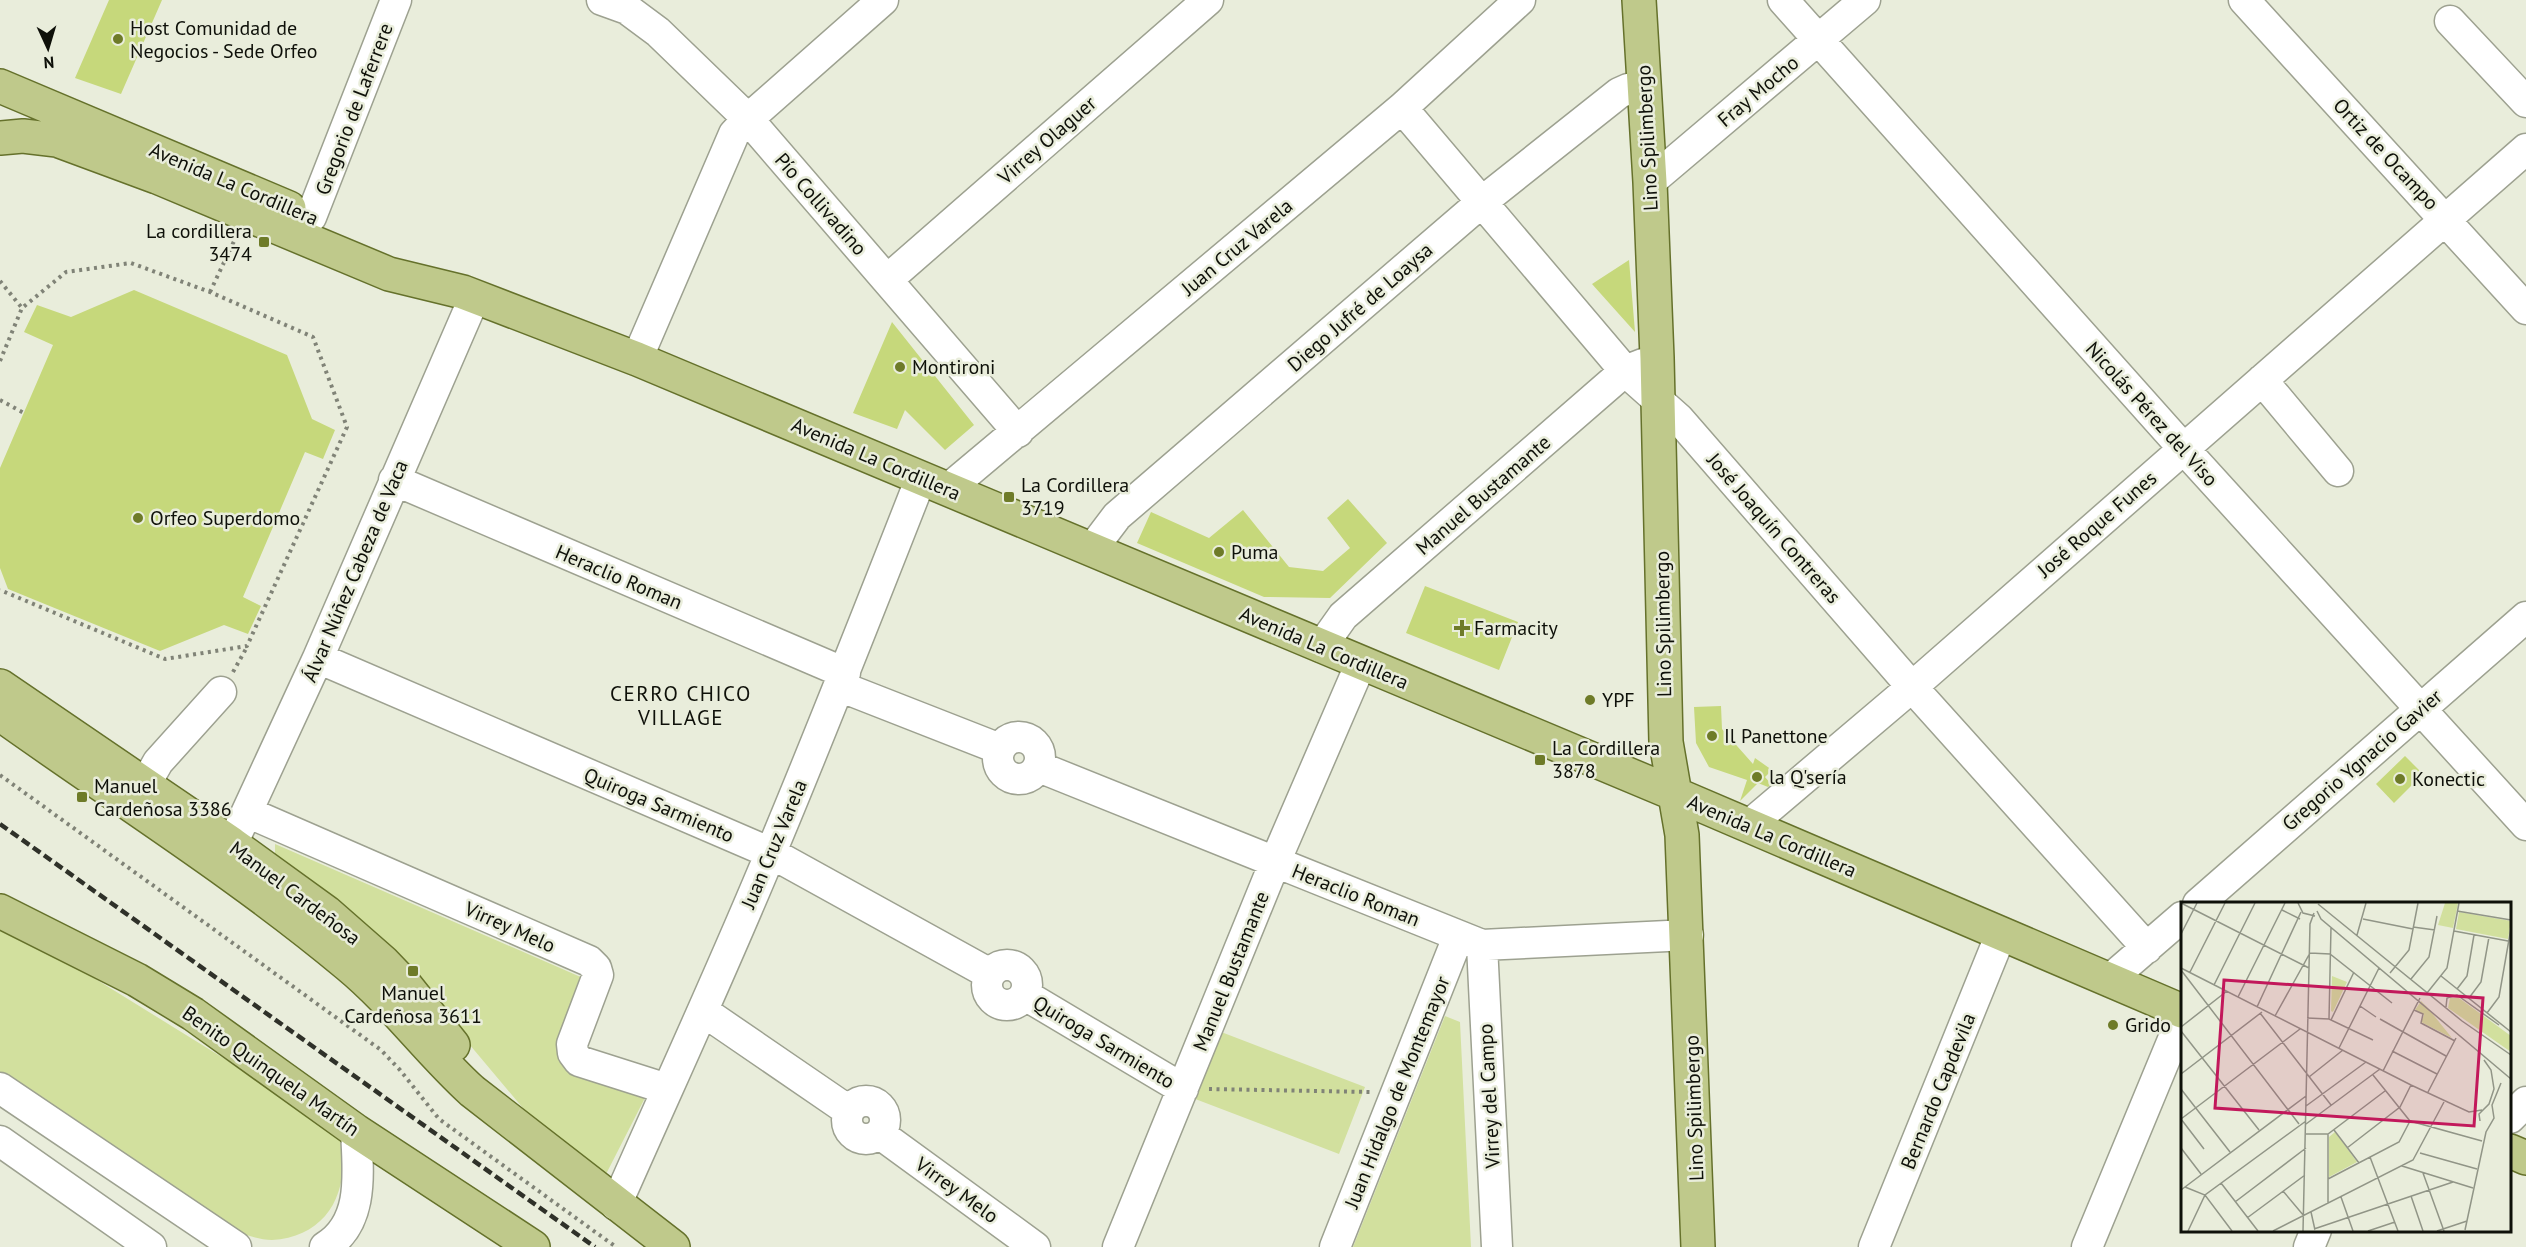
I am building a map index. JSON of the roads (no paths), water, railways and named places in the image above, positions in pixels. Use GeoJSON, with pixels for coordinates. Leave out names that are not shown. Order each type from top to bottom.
{"type":"FeatureCollection","features":[{"type":"Feature","properties":{"kind":"main road","name":"Lino Spilimbergo"},"geometry":{"type":"LineString","coordinates":[[1639,0],[1650,182],[1657,358],[1666,742],[1682,835],[1688,935],[1698,1247]]}},
{"type":"Feature","properties":{"kind":"main road","name":"Avenida La Cordillera"},"geometry":{"type":"LineString","coordinates":[[0,86],[311,217],[425,270],[469,294]]}},
{"type":"Feature","properties":{"kind":"main road","name":"Avenida La Cordillera"},"geometry":{"type":"LineString","coordinates":[[0,138],[23,136],[57,140],[246,214],[389,274],[469,294],[638,359],[1675,794],[2181,1011]]}},
{"type":"Feature","properties":{"kind":"main road","name":"Manuel Cardeñosa"},"geometry":{"type":"LineString","coordinates":[[0,686],[232,844],[326,912],[383,963],[426,1009],[484,1088],[546,1149]]}},
{"type":"Feature","properties":{"kind":"main road","name":"Manuel Cardeñosa"},"geometry":{"type":"LineString","coordinates":[[0,714],[108,791],[206,856],[347,964],[381,993],[454,1074],[616,1205],[673,1247]]}},
{"type":"Feature","properties":{"kind":"main road","name":"Benito Quinquela Martín"},"geometry":{"type":"LineString","coordinates":[[0,910],[137,980],[193,1014],[356,1131],[533,1247]]}},
{"type":"Feature","properties":{"kind":"main road"},"geometry":{"type":"LineString","coordinates":[[2511,1151],[2526,1158]]}},
{"type":"Feature","properties":{"kind":"street","name":"Gregorio de Laferrere"},"geometry":{"type":"LineString","coordinates":[[311,217],[396,0]]}},
{"type":"Feature","properties":{"kind":"street"},"geometry":{"type":"LineString","coordinates":[[638,359],[734,134],[883,0]]}},
{"type":"Feature","properties":{"kind":"street","name":"Virrey Olaguer"},"geometry":{"type":"LineString","coordinates":[[887,280],[1208,0]]}},
{"type":"Feature","properties":{"kind":"street","name":"Juan Cruz Varela"},"geometry":{"type":"LineString","coordinates":[[616,1205],[703,1011],[842,680],[934,484],[1018,432],[1402,108],[1520,0]]}},
{"type":"Feature","properties":{"kind":"street","name":"Nicolás Pérez del Viso"},"geometry":{"type":"LineString","coordinates":[[1783,0],[2183,448],[2526,825]]}},
{"type":"Feature","properties":{"kind":"street","name":"Fray Mocho"},"geometry":{"type":"LineString","coordinates":[[1650,182],[1865,0]]}},
{"type":"Feature","properties":{"kind":"street","name":"Ortiz de Ocampo"},"geometry":{"type":"LineString","coordinates":[[2244,0],[2526,309]]}},
{"type":"Feature","properties":{"kind":"street","name":"Pío Collivadino"},"geometry":{"type":"LineString","coordinates":[[620,3],[658,32],[748,119],[1018,432]]}},
{"type":"Feature","properties":{"kind":"street"},"geometry":{"type":"LineString","coordinates":[[2450,21],[2526,102]]}},
{"type":"Feature","properties":{"kind":"street","name":"Diego Jufré de Loaysa"},"geometry":{"type":"LineString","coordinates":[[1092,549],[1117,516],[1483,201],[1619,93],[1644,86]]}},
{"type":"Feature","properties":{"kind":"street","name":"José Joaquín Contreras"},"geometry":{"type":"LineString","coordinates":[[1402,108],[1625,371],[1679,419],[1912,687],[2147,948]]}},
{"type":"Feature","properties":{"kind":"street","name":"José Roque Funes"},"geometry":{"type":"LineString","coordinates":[[1748,826],[1912,687],[2526,149]]}},
{"type":"Feature","properties":{"kind":"street","name":"Álvar Núñez Cabeza de Vaca"},"geometry":{"type":"LineString","coordinates":[[232,844],[318,658],[394,480],[469,294]]}},
{"type":"Feature","properties":{"kind":"street","name":"Manuel Bustamante"},"geometry":{"type":"LineString","coordinates":[[1321,647],[1343,616],[1625,371],[1657,358]]}},
{"type":"Feature","properties":{"kind":"street"},"geometry":{"type":"LineString","coordinates":[[2262,380],[2338,471]]}},
{"type":"Feature","properties":{"kind":"street","name":"Heraclio Roman"},"geometry":{"type":"LineString","coordinates":[[394,480],[1000,749],[998,756],[1000,768],[1010,777],[1023,779],[1030,777],[1039,767],[1470,941],[1688,935]]}},
{"type":"Feature","properties":{"kind":"street","name":"Gregorio Ygnacio Gavier"},"geometry":{"type":"LineString","coordinates":[[2199,902],[2526,617]]}},
{"type":"Feature","properties":{"kind":"street","name":"Quiroga Sarmiento"},"geometry":{"type":"LineString","coordinates":[[318,658],[771,853],[990,974],[1001,965],[1015,966],[1025,975],[1027,989],[1024,995],[1184,1089]]}},
{"type":"Feature","properties":{"kind":"street","name":"Manuel Bustamante"},"geometry":{"type":"LineString","coordinates":[[1118,1247],[1275,862],[1361,663]]}},
{"type":"Feature","properties":{"kind":"street"},"geometry":{"type":"LineString","coordinates":[[145,785],[158,762],[221,692]]}},
{"type":"Feature","properties":{"kind":"street","name":"Virrey Melo"},"geometry":{"type":"LineString","coordinates":[[247,812],[589,961],[596,968],[598,975],[572,1044],[573,1053],[579,1060],[667,1089]]}},
{"type":"Feature","properties":{"kind":"street"},"geometry":{"type":"LineString","coordinates":[[2109,980],[2181,918]]}},
{"type":"Feature","properties":{"kind":"street","name":"Bernardo Capdevila"},"geometry":{"type":"LineString","coordinates":[[1874,1247],[2001,934]]}},
{"type":"Feature","properties":{"kind":"street","name":"Juan Hidalgo de Montemayor"},"geometry":{"type":"LineString","coordinates":[[1335,1247],[1397,1092],[1470,941]]}},
{"type":"Feature","properties":{"kind":"street","name":"Virrey del Campo"},"geometry":{"type":"LineString","coordinates":[[1470,941],[1497,1247]]}},
{"type":"Feature","properties":{"kind":"street","name":"Virrey Melo"},"geometry":{"type":"LineString","coordinates":[[703,1011],[849,1111],[847,1123],[852,1134],[863,1139],[880,1134],[1035,1247]]}},
{"type":"Feature","properties":{"kind":"street"},"geometry":{"type":"LineString","coordinates":[[2087,1247],[2181,1020]]}},
{"type":"Feature","properties":{"kind":"street"},"geometry":{"type":"LineString","coordinates":[[0,1088],[236,1247]]}},
{"type":"Feature","properties":{"kind":"street"},"geometry":{"type":"LineString","coordinates":[[2511,1117],[2526,1102]]}},
{"type":"Feature","properties":{"kind":"street"},"geometry":{"type":"LineString","coordinates":[[325,1247],[334,1242],[348,1226],[355,1203],[358,1179],[356,1131]]}},
{"type":"Feature","properties":{"kind":"street"},"geometry":{"type":"LineString","coordinates":[[0,1141],[139,1244]]}},
{"type":"Feature","properties":{"kind":"street"},"geometry":{"type":"LineString","coordinates":[[2309,1247],[2315,1232]]}},
{"type":"Feature","properties":{"kind":"railway"},"geometry":{"type":"LineString","coordinates":[[0,824],[595,1247]]}},
{"type":"Feature","properties":{"kind":"place","name":"Host Comunidad de Negocios - Sede Orfeo"},"geometry":{"type":"Point","coordinates":[118,39]}},
{"type":"Feature","properties":{"kind":"place","name":"La cordillera 3474"},"geometry":{"type":"Point","coordinates":[264,242]}},
{"type":"Feature","properties":{"kind":"place","name":"Montironi"},"geometry":{"type":"Point","coordinates":[900,367]}},
{"type":"Feature","properties":{"kind":"place","name":"La Cordillera 3719"},"geometry":{"type":"Point","coordinates":[1009,497]}},
{"type":"Feature","properties":{"kind":"place","name":"Orfeo Superdomo"},"geometry":{"type":"Point","coordinates":[138,518]}},
{"type":"Feature","properties":{"kind":"place","name":"Puma"},"geometry":{"type":"Point","coordinates":[1219,552]}},
{"type":"Feature","properties":{"kind":"place","name":"Farmacity"},"geometry":{"type":"Point","coordinates":[1462,628]}},
{"type":"Feature","properties":{"kind":"place","name":"YPF"},"geometry":{"type":"Point","coordinates":[1590,700]}},
{"type":"Feature","properties":{"kind":"place","name":"Il Panettone"},"geometry":{"type":"Point","coordinates":[1712,736]}},
{"type":"Feature","properties":{"kind":"place","name":"La Cordillera 3878"},"geometry":{"type":"Point","coordinates":[1540,760]}},
{"type":"Feature","properties":{"kind":"place","name":"la Q'sería"},"geometry":{"type":"Point","coordinates":[1757,777]}},
{"type":"Feature","properties":{"kind":"place","name":"Konectic"},"geometry":{"type":"Point","coordinates":[2400,779]}},
{"type":"Feature","properties":{"kind":"place","name":"Manuel Cardeñosa 3386"},"geometry":{"type":"Point","coordinates":[82,797]}},
{"type":"Feature","properties":{"kind":"place","name":"Manuel Cardeñosa 3611"},"geometry":{"type":"Point","coordinates":[413,971]}},
{"type":"Feature","properties":{"kind":"place","name":"Grido"},"geometry":{"type":"Point","coordinates":[2113,1025]}},
{"type":"Feature","properties":{"kind":"district","name":"CERRO CHICO VILLAGE"},"geometry":{"type":"Point","coordinates":[681,705]}}]}
